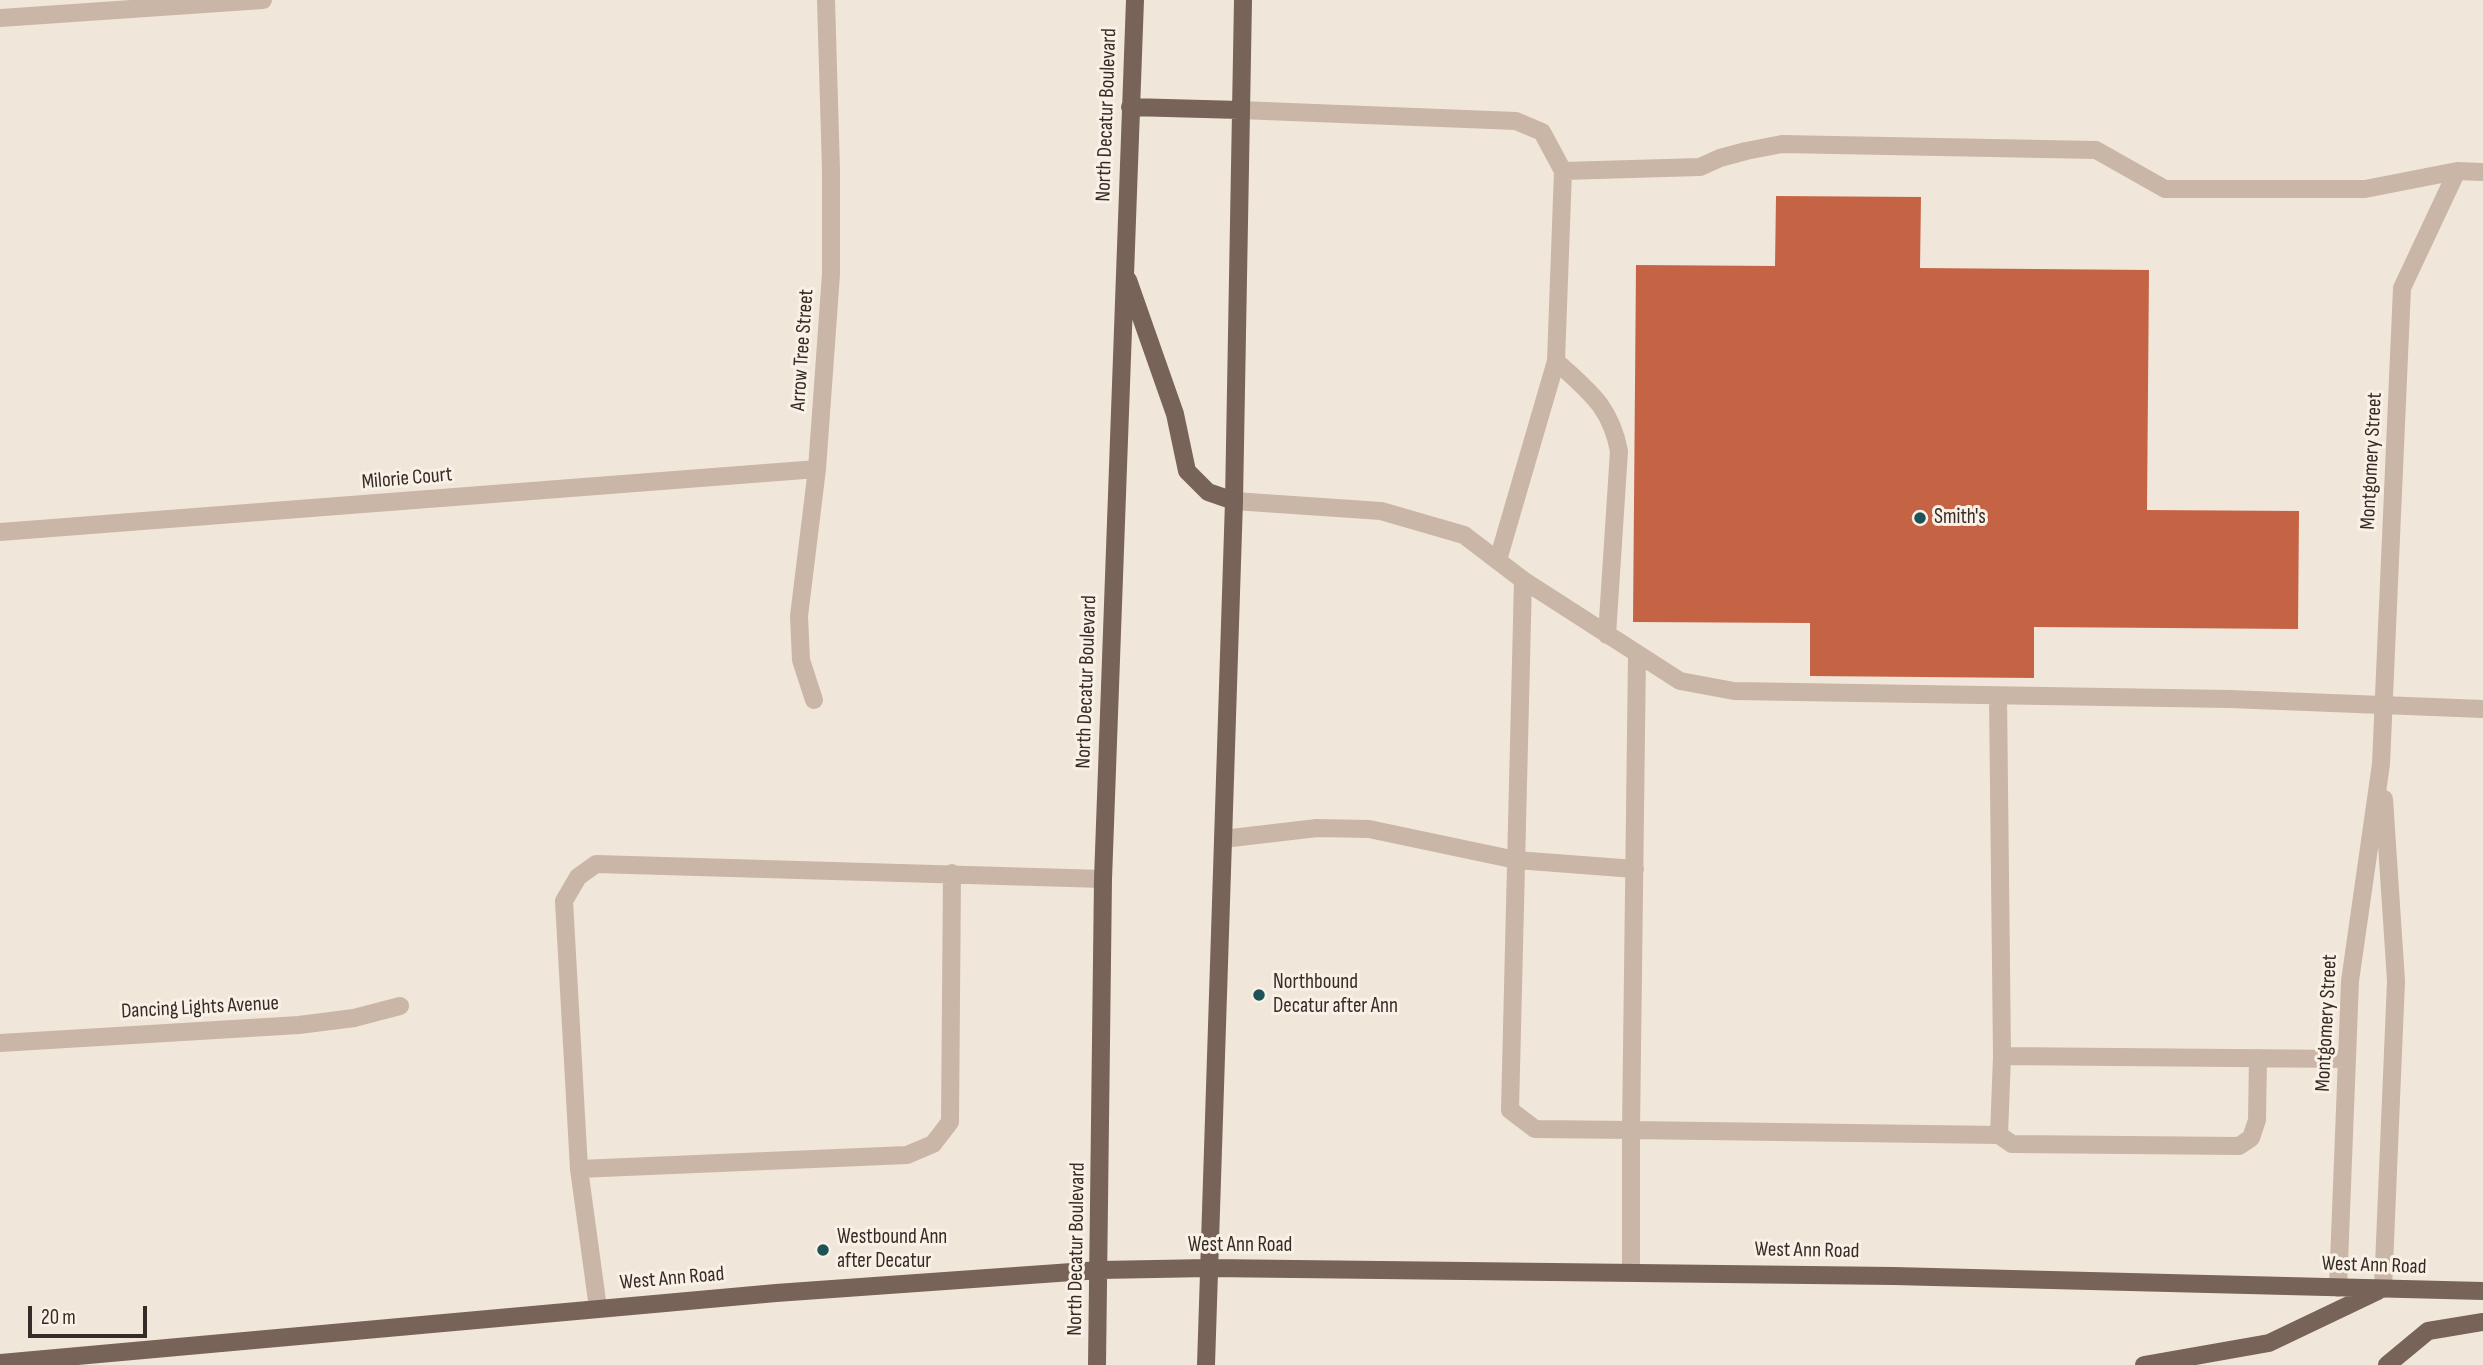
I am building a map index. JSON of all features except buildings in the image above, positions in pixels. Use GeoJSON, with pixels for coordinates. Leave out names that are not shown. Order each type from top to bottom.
{"type":"FeatureCollection","features":[{"type":"Feature","properties":{"kind":"main road","name":"North Decatur Boulevard"},"geometry":{"type":"LineString","coordinates":[[1097,1365],[1102,879],[1135,0]]}},
{"type":"Feature","properties":{"kind":"main road"},"geometry":{"type":"LineString","coordinates":[[1206,1365],[1234,500],[1243,0]]}},
{"type":"Feature","properties":{"kind":"main road"},"geometry":{"type":"LineString","coordinates":[[1130,107],[1240,110]]}},
{"type":"Feature","properties":{"kind":"main road"},"geometry":{"type":"LineString","coordinates":[[1125,270],[1175,414],[1187,471],[1208,492],[1234,500]]}},
{"type":"Feature","properties":{"kind":"main road","name":"West Ann Road"},"geometry":{"type":"LineString","coordinates":[[0,1363],[598,1308],[1100,1270],[1209,1268],[1894,1276],[2483,1292]]}},
{"type":"Feature","properties":{"kind":"main road"},"geometry":{"type":"LineString","coordinates":[[2144,1365],[2269,1343],[2382,1289]]}},
{"type":"Feature","properties":{"kind":"main road"},"geometry":{"type":"LineString","coordinates":[[2388,1365],[2428,1331],[2483,1322]]}},
{"type":"Feature","properties":{"kind":"street"},"geometry":{"type":"LineString","coordinates":[[0,18],[262,0]]}},
{"type":"Feature","properties":{"kind":"street","name":"Arrow Tree Street"},"geometry":{"type":"LineString","coordinates":[[814,700],[801,660],[799,616],[817,469],[831,274],[826,0]]}},
{"type":"Feature","properties":{"kind":"street"},"geometry":{"type":"LineString","coordinates":[[1240,110],[1516,121],[1542,132],[1563,171],[1556,361],[1498,560]]}},
{"type":"Feature","properties":{"kind":"street"},"geometry":{"type":"LineString","coordinates":[[1563,171],[1700,167],[1720,158],[1782,144],[2096,150],[2165,189],[2365,189],[2457,172],[2483,172]]}},
{"type":"Feature","properties":{"kind":"street","name":"Montgomery Street"},"geometry":{"type":"LineString","coordinates":[[2339,1287],[2350,981],[2381,764],[2402,288],[2457,172]]}},
{"type":"Feature","properties":{"kind":"street"},"geometry":{"type":"LineString","coordinates":[[1556,361],[1597,400],[1614,426],[1619,452],[1607,635]]}},
{"type":"Feature","properties":{"kind":"street","name":"Milorie Court"},"geometry":{"type":"LineString","coordinates":[[0,532],[817,469]]}},
{"type":"Feature","properties":{"kind":"street"},"geometry":{"type":"LineString","coordinates":[[1234,500],[1381,510],[1464,535],[1523,579],[1680,681],[1734,691],[2230,699],[2483,709]]}},
{"type":"Feature","properties":{"kind":"street"},"geometry":{"type":"LineString","coordinates":[[1523,579],[1510,1110],[1535,1129],[1999,1135],[2012,1143],[2238,1146],[2251,1138],[2257,1120],[2258,1058]]}},
{"type":"Feature","properties":{"kind":"street"},"geometry":{"type":"LineString","coordinates":[[1631,1272],[1637,654]]}},
{"type":"Feature","properties":{"kind":"street"},"geometry":{"type":"LineString","coordinates":[[1998,696],[2002,1056],[1999,1135]]}},
{"type":"Feature","properties":{"kind":"street","name":"Montgomery Street"},"geometry":{"type":"LineString","coordinates":[[2381,764],[2396,981],[2382,1289]]}},
{"type":"Feature","properties":{"kind":"street"},"geometry":{"type":"LineString","coordinates":[[1223,839],[1317,828],[1368,829],[1516,860],[1634,869]]}},
{"type":"Feature","properties":{"kind":"street"},"geometry":{"type":"LineString","coordinates":[[598,1308],[579,1169],[564,901],[578,877],[596,863],[1102,879]]}},
{"type":"Feature","properties":{"kind":"street"},"geometry":{"type":"LineString","coordinates":[[579,1169],[907,1155],[933,1143],[950,1122],[952,873]]}},
{"type":"Feature","properties":{"kind":"street","name":"Dancing Lights Avenue"},"geometry":{"type":"LineString","coordinates":[[0,1043],[299,1025],[355,1018],[400,1006]]}},
{"type":"Feature","properties":{"kind":"street"},"geometry":{"type":"LineString","coordinates":[[2002,1056],[2347,1059]]}},
{"type":"Feature","properties":{"kind":"place","name":"Smith's"},"geometry":{"type":"Point","coordinates":[1920,518]}},
{"type":"Feature","properties":{"kind":"place","name":"Northbound Decatur after Ann"},"geometry":{"type":"Point","coordinates":[1259,995]}},
{"type":"Feature","properties":{"kind":"place","name":"Westbound Ann after Decatur"},"geometry":{"type":"Point","coordinates":[823,1250]}}]}
